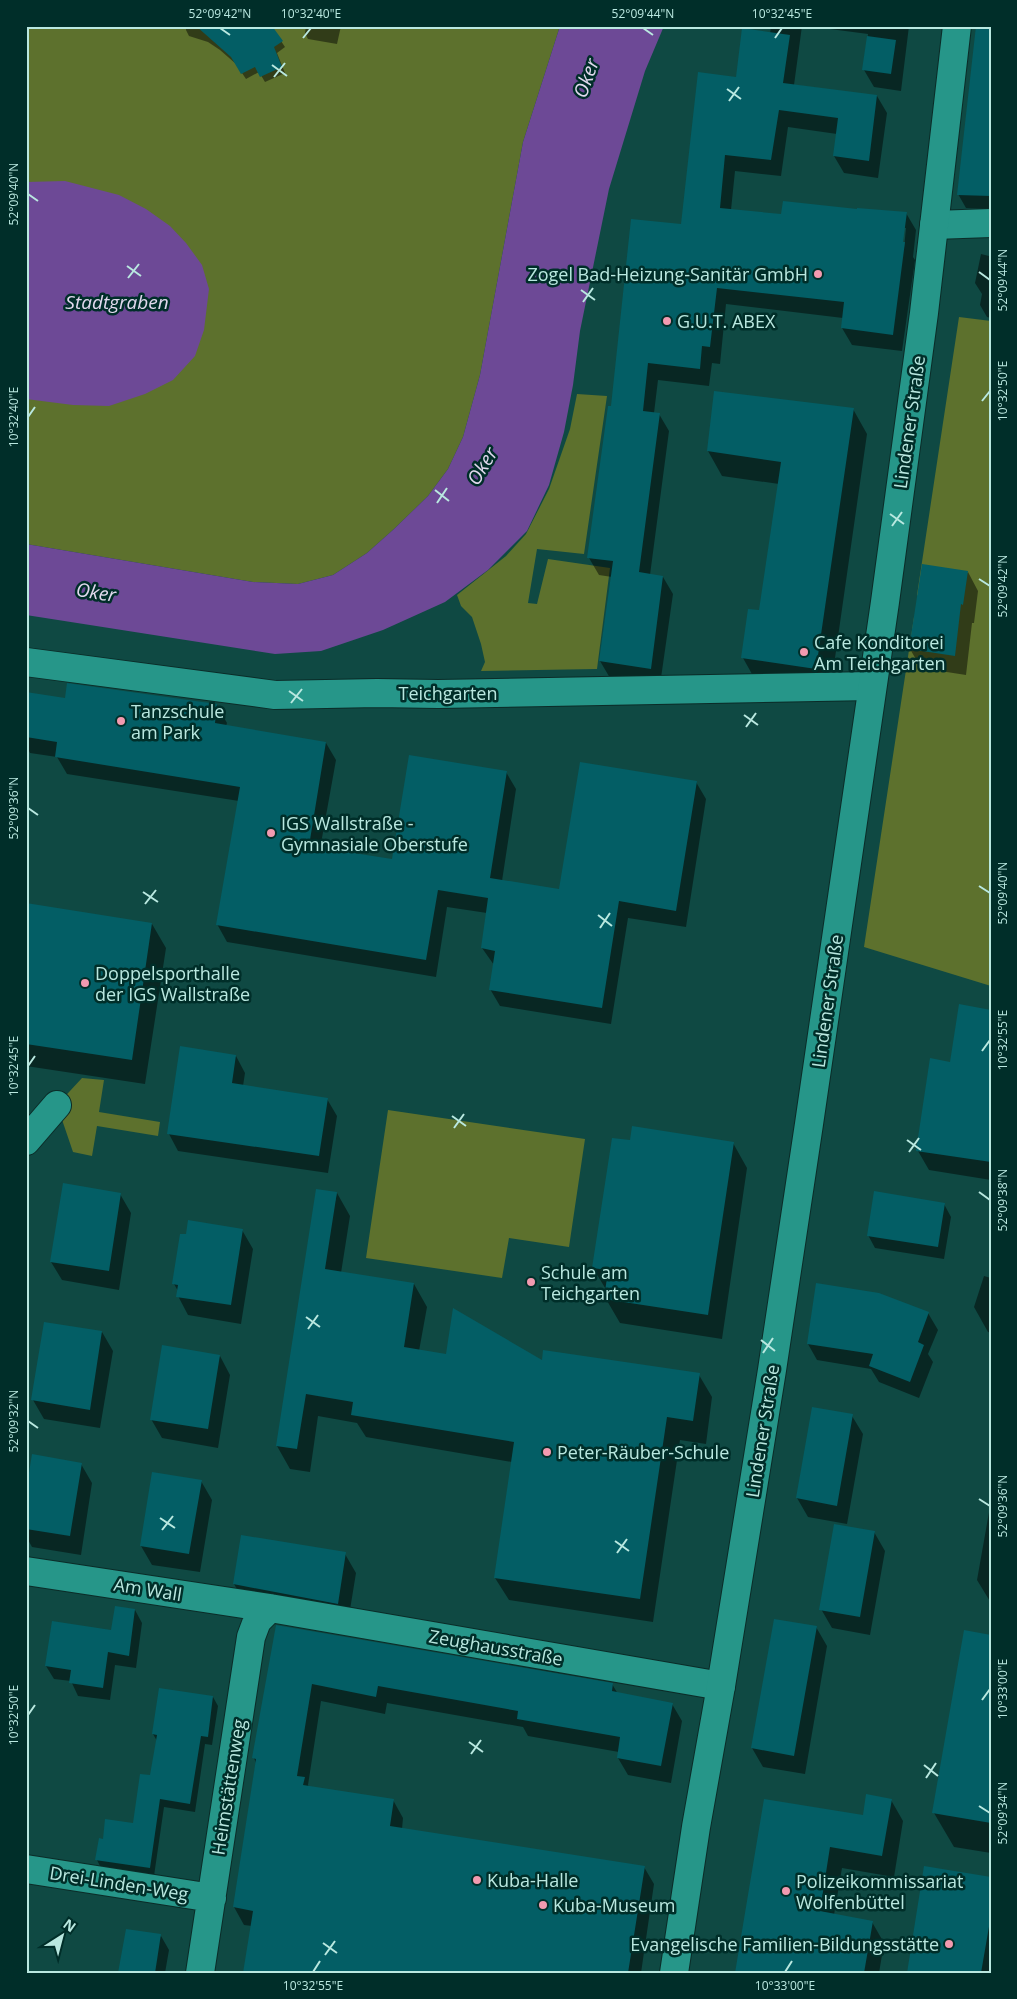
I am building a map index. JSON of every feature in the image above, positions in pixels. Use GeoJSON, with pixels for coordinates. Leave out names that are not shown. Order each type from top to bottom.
{"type":"FeatureCollection","features":[{"type":"Feature","properties":{"kind":"street","name":"Lindener Straße"},"geometry":{"type":"LineString","coordinates":[[674,1973],[808,1134],[924,313],[957,26]]}},
{"type":"Feature","properties":{"kind":"street"},"geometry":{"type":"LineString","coordinates":[[934,225],[991,223]]}},
{"type":"Feature","properties":{"kind":"street","name":"Teichgarten"},"geometry":{"type":"LineString","coordinates":[[26,662],[275,695],[872,686]]}},
{"type":"Feature","properties":{"kind":"street"},"geometry":{"type":"LineString","coordinates":[[26,1141],[57,1105]]}},
{"type":"Feature","properties":{"kind":"street","name":"Am Wall"},"geometry":{"type":"LineString","coordinates":[[26,1571],[270,1608]]}},
{"type":"Feature","properties":{"kind":"street","name":"Zeughausstraße"},"geometry":{"type":"LineString","coordinates":[[270,1608],[721,1686]]}},
{"type":"Feature","properties":{"kind":"street","name":"Heimstättenweg"},"geometry":{"type":"LineString","coordinates":[[200,1973],[251,1637],[257,1621],[270,1608]]}},
{"type":"Feature","properties":{"kind":"street","name":"Drei-Linden-Weg"},"geometry":{"type":"LineString","coordinates":[[26,1869],[212,1898]]}},
{"type":"Feature","properties":{"kind":"green space"},"geometry":{"type":"Polygon","coordinates":[[[26,26],[560,26],[523,142],[480,375],[463,437],[448,469],[428,496],[367,553],[333,575],[298,584],[253,582],[26,544],[26,26]]]}},
{"type":"Feature","properties":{"kind":"green space"},"geometry":{"type":"Polygon","coordinates":[[[959,317],[991,321],[991,986],[864,947],[914,617],[930,609],[917,595],[959,317]]]}},
{"type":"Feature","properties":{"kind":"green space"},"geometry":{"type":"Polygon","coordinates":[[[577,394],[607,396],[584,554],[537,549],[528,603],[537,604],[548,559],[610,568],[597,669],[481,671],[485,662],[481,644],[472,617],[461,606],[457,595],[506,556],[526,534],[549,489],[570,429],[577,394]]]}},
{"type":"Feature","properties":{"kind":"green space"},"geometry":{"type":"Polygon","coordinates":[[[82,1078],[104,1080],[99,1112],[160,1122],[158,1136],[97,1126],[92,1156],[73,1152],[57,1105],[82,1078]]]}},
{"type":"Feature","properties":{"kind":"green space"},"geometry":{"type":"Polygon","coordinates":[[[388,1110],[585,1139],[569,1247],[509,1238],[502,1278],[366,1258],[388,1110]]]}},
{"type":"Feature","properties":{"kind":"water","name":"Oker"},"geometry":{"type":"Polygon","coordinates":[[[560,26],[664,26],[645,71],[609,189],[580,331],[573,385],[564,432],[549,485],[527,531],[488,570],[445,602],[383,630],[321,651],[275,654],[26,615],[26,544],[253,582],[298,584],[333,575],[367,553],[428,496],[448,469],[463,437],[480,375],[523,142],[560,26]]]}},
{"type":"Feature","properties":{"kind":"water","name":"Stadtgraben"},"geometry":{"type":"Polygon","coordinates":[[[65,181],[119,195],[146,209],[170,226],[186,243],[202,265],[209,289],[204,330],[195,356],[173,380],[145,394],[109,406],[73,405],[26,399],[26,182],[65,181]]]}},
{"type":"Feature","properties":{"kind":"building"},"geometry":{"type":"Polygon","coordinates":[[[196,26],[272,26],[283,41],[274,47],[282,67],[260,77],[255,67],[241,74],[231,57],[196,26]]]}},
{"type":"Feature","properties":{"kind":"building"},"geometry":{"type":"Polygon","coordinates":[[[976,26],[991,26],[991,196],[957,195],[976,26]]]}},
{"type":"Feature","properties":{"kind":"building"},"geometry":{"type":"Polygon","coordinates":[[[742,28],[790,35],[783,83],[877,95],[869,161],[833,156],[838,118],[779,110],[771,160],[725,155],[720,208],[781,214],[783,201],[907,212],[893,335],[841,328],[844,302],[717,288],[710,347],[702,346],[700,369],[648,363],[643,411],[660,413],[639,572],[663,576],[651,669],[599,661],[613,561],[587,558],[608,406],[611,406],[631,219],[681,224],[698,72],[736,77],[742,28]]]}},
{"type":"Feature","properties":{"kind":"building"},"geometry":{"type":"Polygon","coordinates":[[[867,36],[896,40],[891,74],[862,70],[867,36]]]}},
{"type":"Feature","properties":{"kind":"building"},"geometry":{"type":"Polygon","coordinates":[[[714,391],[854,408],[816,669],[741,658],[748,609],[759,610],[781,462],[707,451],[714,391]]]}},
{"type":"Feature","properties":{"kind":"building"},"geometry":{"type":"Polygon","coordinates":[[[922,564],[968,571],[963,605],[961,604],[955,656],[909,649],[922,564]]]}},
{"type":"Feature","properties":{"kind":"building"},"geometry":{"type":"Polygon","coordinates":[[[67,683],[217,704],[215,723],[326,742],[309,846],[392,859],[409,755],[507,771],[490,878],[559,889],[580,762],[697,781],[676,911],[619,901],[602,1008],[489,990],[495,951],[481,948],[488,898],[438,890],[426,960],[216,925],[240,787],[55,757],[57,742],[26,737],[26,692],[65,698],[67,683]]]}},
{"type":"Feature","properties":{"kind":"building","name":"Doppelsporthalle der IGS Wallstraße"},"geometry":{"type":"Polygon","coordinates":[[[26,903],[152,923],[132,1060],[26,1044],[26,903]]]}},
{"type":"Feature","properties":{"kind":"building"},"geometry":{"type":"Polygon","coordinates":[[[959,1004],[991,1010],[991,1162],[916,1151],[930,1058],[950,1062],[959,1004]]]}},
{"type":"Feature","properties":{"kind":"building"},"geometry":{"type":"Polygon","coordinates":[[[180,1046],[236,1055],[232,1083],[328,1098],[319,1156],[167,1134],[180,1046]]]}},
{"type":"Feature","properties":{"kind":"building"},"geometry":{"type":"Polygon","coordinates":[[[632,1126],[734,1142],[708,1315],[604,1299],[608,1270],[592,1268],[612,1138],[630,1140],[632,1126]]]}},
{"type":"Feature","properties":{"kind":"building"},"geometry":{"type":"Polygon","coordinates":[[[63,1183],[121,1193],[109,1271],[50,1262],[63,1183]]]}},
{"type":"Feature","properties":{"kind":"building"},"geometry":{"type":"Polygon","coordinates":[[[316,1189],[337,1192],[325,1269],[414,1283],[404,1347],[446,1354],[453,1308],[542,1360],[543,1350],[700,1373],[693,1421],[667,1417],[640,1599],[494,1578],[514,1442],[351,1415],[353,1402],[306,1394],[297,1449],[276,1446],[316,1189]]]}},
{"type":"Feature","properties":{"kind":"building"},"geometry":{"type":"Polygon","coordinates":[[[874,1191],[945,1203],[938,1247],[867,1236],[874,1191]]]}},
{"type":"Feature","properties":{"kind":"building"},"geometry":{"type":"Polygon","coordinates":[[[188,1220],[243,1229],[231,1305],[176,1297],[178,1285],[172,1284],[180,1234],[186,1234],[188,1220]]]}},
{"type":"Feature","properties":{"kind":"building"},"geometry":{"type":"Polygon","coordinates":[[[816,1283],[879,1293],[929,1312],[918,1342],[924,1345],[910,1382],[869,1366],[873,1354],[807,1344],[816,1283]]]}},
{"type":"Feature","properties":{"kind":"building"},"geometry":{"type":"Polygon","coordinates":[[[44,1322],[102,1331],[90,1410],[31,1400],[44,1322]]]}},
{"type":"Feature","properties":{"kind":"building"},"geometry":{"type":"Polygon","coordinates":[[[162,1345],[220,1355],[208,1429],[150,1420],[162,1345]]]}},
{"type":"Feature","properties":{"kind":"building"},"geometry":{"type":"Polygon","coordinates":[[[812,1407],[853,1414],[837,1506],[796,1498],[812,1407]]]}},
{"type":"Feature","properties":{"kind":"building"},"geometry":{"type":"Polygon","coordinates":[[[32,1454],[82,1463],[70,1536],[26,1529],[26,1491],[32,1454]]]}},
{"type":"Feature","properties":{"kind":"building"},"geometry":{"type":"Polygon","coordinates":[[[152,1472],[202,1480],[189,1554],[140,1546],[152,1472]]]}},
{"type":"Feature","properties":{"kind":"building"},"geometry":{"type":"Polygon","coordinates":[[[834,1524],[875,1531],[860,1617],[819,1610],[834,1524]]]}},
{"type":"Feature","properties":{"kind":"building"},"geometry":{"type":"Polygon","coordinates":[[[241,1535],[346,1552],[338,1604],[233,1584],[241,1535]]]}},
{"type":"Feature","properties":{"kind":"building"},"geometry":{"type":"Polygon","coordinates":[[[115,1606],[135,1609],[129,1656],[108,1652],[103,1688],[69,1683],[71,1670],[45,1666],[52,1621],[111,1630],[115,1606]]]}},
{"type":"Feature","properties":{"kind":"building"},"geometry":{"type":"Polygon","coordinates":[[[774,1619],[817,1626],[794,1756],[751,1748],[774,1619]]]}},
{"type":"Feature","properties":{"kind":"building"},"geometry":{"type":"Polygon","coordinates":[[[276,1625],[613,1683],[612,1691],[673,1703],[661,1766],[617,1758],[620,1737],[517,1719],[518,1711],[378,1686],[376,1697],[312,1684],[297,1776],[305,1777],[303,1785],[394,1799],[390,1826],[645,1866],[628,1973],[243,1973],[253,1911],[233,1907],[256,1759],[252,1758],[276,1625]]]}},
{"type":"Feature","properties":{"kind":"building"},"geometry":{"type":"Polygon","coordinates":[[[964,1630],[991,1635],[991,1823],[932,1813],[964,1630]]]}},
{"type":"Feature","properties":{"kind":"building"},"geometry":{"type":"Polygon","coordinates":[[[159,1688],[213,1696],[208,1737],[201,1736],[190,1804],[160,1799],[150,1868],[95,1860],[99,1838],[103,1839],[105,1819],[133,1823],[140,1774],[150,1775],[157,1735],[152,1734],[159,1688]]]}},
{"type":"Feature","properties":{"kind":"building","name":"Polizeikommissariat Wolfenbüttel"},"geometry":{"type":"Polygon","coordinates":[[[866,1794],[892,1799],[882,1856],[830,1847],[820,1911],[873,1921],[864,1973],[735,1973],[764,1799],[863,1815],[866,1794]]]}},
{"type":"Feature","properties":{"kind":"building","name":"Evangelische Familien-Bildungsstätte"},"geometry":{"type":"Polygon","coordinates":[[[924,1866],[991,1877],[991,1915],[981,1973],[907,1973],[924,1866]]]}},
{"type":"Feature","properties":{"kind":"building"},"geometry":{"type":"Polygon","coordinates":[[[126,1929],[161,1934],[155,1973],[118,1973],[126,1929]]]}},
{"type":"Feature","properties":{"kind":"place","name":"Zogel Bad-Heizung-Sanitär GmbH"},"geometry":{"type":"Point","coordinates":[818,274]}},
{"type":"Feature","properties":{"kind":"place","name":"G.U.T. ABEX"},"geometry":{"type":"Point","coordinates":[667,321]}},
{"type":"Feature","properties":{"kind":"place","name":"Cafe Konditorei Am Teichgarten"},"geometry":{"type":"Point","coordinates":[804,652]}},
{"type":"Feature","properties":{"kind":"place","name":"Tanzschule am Park"},"geometry":{"type":"Point","coordinates":[121,721]}},
{"type":"Feature","properties":{"kind":"place","name":"IGS Wallstraße - Gymnasiale Oberstufe"},"geometry":{"type":"Point","coordinates":[271,833]}},
{"type":"Feature","properties":{"kind":"place","name":"Doppelsporthalle der IGS Wallstraße"},"geometry":{"type":"Point","coordinates":[85,983]}},
{"type":"Feature","properties":{"kind":"place","name":"Schule am Teichgarten"},"geometry":{"type":"Point","coordinates":[531,1282]}},
{"type":"Feature","properties":{"kind":"place","name":"Peter-Räuber-Schule"},"geometry":{"type":"Point","coordinates":[547,1452]}},
{"type":"Feature","properties":{"kind":"place","name":"Kuba-Halle"},"geometry":{"type":"Point","coordinates":[477,1880]}},
{"type":"Feature","properties":{"kind":"place","name":"Polizeikommissariat Wolfenbüttel"},"geometry":{"type":"Point","coordinates":[786,1891]}},
{"type":"Feature","properties":{"kind":"place","name":"Kuba-Museum"},"geometry":{"type":"Point","coordinates":[543,1905]}},
{"type":"Feature","properties":{"kind":"place","name":"Evangelische Familien-Bildungsstätte"},"geometry":{"type":"Point","coordinates":[949,1944]}}]}
